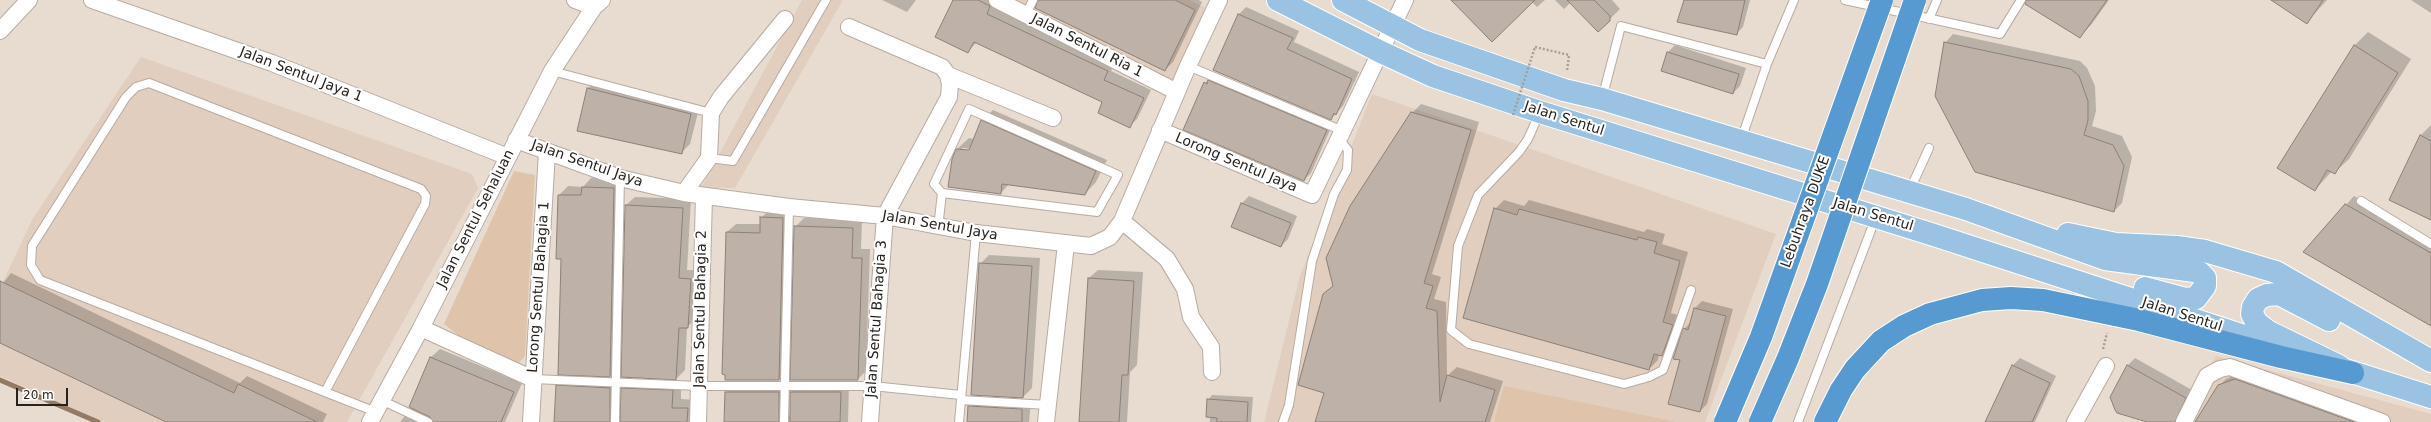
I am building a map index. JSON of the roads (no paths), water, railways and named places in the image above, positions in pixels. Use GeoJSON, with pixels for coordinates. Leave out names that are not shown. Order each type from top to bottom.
{"type":"FeatureCollection","features":[{"type":"Feature","properties":{"kind":"highway","name":"Lebuhraya DUKE"},"geometry":{"type":"LineString","coordinates":[[1725,422],[1761,337],[1882,0]]}},
{"type":"Feature","properties":{"kind":"highway"},"geometry":{"type":"LineString","coordinates":[[1760,422],[1788,358],[1817,284],[1915,0]]}},
{"type":"Feature","properties":{"kind":"highway"},"geometry":{"type":"LineString","coordinates":[[1825,422],[1840,390],[1855,369],[1881,341],[1904,326],[1945,309],[1982,300],[2011,298],[2043,300],[2139,320],[2281,357],[2353,373]]}},
{"type":"Feature","properties":{"kind":"main road","name":"Jalan Sentul"},"geometry":{"type":"LineString","coordinates":[[1278,0],[1381,52],[1433,76],[1540,112],[1877,216],[2244,334],[2353,373],[2431,397]]}},
{"type":"Feature","properties":{"kind":"main road","name":"Jalan Sentul"},"geometry":{"type":"LineString","coordinates":[[1343,0],[1420,40],[1496,68],[1564,90],[1602,99],[1740,142],[1966,209]]}},
{"type":"Feature","properties":{"kind":"main road"},"geometry":{"type":"LineString","coordinates":[[1934,235],[2186,299],[2196,298],[2205,286],[2205,278],[2199,272],[2105,259],[1966,209]]}},
{"type":"Feature","properties":{"kind":"main road"},"geometry":{"type":"LineString","coordinates":[[1966,209],[2116,244],[2177,247],[2205,251],[2276,272],[2431,361]]}},
{"type":"Feature","properties":{"kind":"main road"},"geometry":{"type":"LineString","coordinates":[[2353,373],[2270,332],[2257,323],[2252,314],[2253,307],[2258,300],[2267,295],[2279,294],[2431,371]]}},
{"type":"Feature","properties":{"kind":"street"},"geometry":{"type":"LineString","coordinates":[[0,31],[29,0]]}},
{"type":"Feature","properties":{"kind":"street","name":"Jalan Sentul Jaya 1"},"geometry":{"type":"LineString","coordinates":[[92,0],[272,63],[508,157]]}},
{"type":"Feature","properties":{"kind":"street"},"geometry":{"type":"LineString","coordinates":[[575,0],[598,3]]}},
{"type":"Feature","properties":{"kind":"street","name":"Jalan Sentul Ria 1"},"geometry":{"type":"LineString","coordinates":[[997,0],[1177,92]]}},
{"type":"Feature","properties":{"kind":"street"},"geometry":{"type":"LineString","coordinates":[[1341,135],[1405,0]]}},
{"type":"Feature","properties":{"kind":"street","name":"Jalan Sentul Jaya"},"geometry":{"type":"LineString","coordinates":[[516,140],[620,178],[684,193],[789,207],[885,216],[938,228],[1091,246],[1110,237],[1122,221],[1188,66],[1213,2]]}},
{"type":"Feature","properties":{"kind":"street","name":"Jalan Sentul Sehaluan"},"geometry":{"type":"LineString","coordinates":[[376,412],[421,328],[552,70],[598,3]]}},
{"type":"Feature","properties":{"kind":"street"},"geometry":{"type":"LineString","coordinates":[[684,193],[709,158],[711,113],[721,97],[785,19]]}},
{"type":"Feature","properties":{"kind":"street"},"geometry":{"type":"LineString","coordinates":[[849,27],[942,66],[948,75],[950,84],[949,97],[885,216]]}},
{"type":"Feature","properties":{"kind":"street"},"geometry":{"type":"LineString","coordinates":[[948,75],[1053,118]]}},
{"type":"Feature","properties":{"kind":"street","name":"Lorong Sentul Jaya"},"geometry":{"type":"LineString","coordinates":[[1160,130],[1312,195],[1341,135]]}},
{"type":"Feature","properties":{"kind":"street","name":"Lorong Sentul Bahagia 1"},"geometry":{"type":"LineString","coordinates":[[531,422],[547,152]]}},
{"type":"Feature","properties":{"kind":"street","name":"Jalan Sentul Bahagia 2"},"geometry":{"type":"LineString","coordinates":[[698,422],[704,196]]}},
{"type":"Feature","properties":{"kind":"street","name":"Jalan Sentul Bahagia 3"},"geometry":{"type":"LineString","coordinates":[[870,422],[885,216]]}},
{"type":"Feature","properties":{"kind":"street"},"geometry":{"type":"LineString","coordinates":[[1122,221],[1167,259],[1185,289],[1191,317],[1211,347],[1212,372]]}},
{"type":"Feature","properties":{"kind":"street"},"geometry":{"type":"LineString","coordinates":[[1046,422],[1066,244]]}},
{"type":"Feature","properties":{"kind":"street"},"geometry":{"type":"LineString","coordinates":[[421,328],[533,379]]}},
{"type":"Feature","properties":{"kind":"street"},"geometry":{"type":"LineString","coordinates":[[2075,422],[2106,366]]}},
{"type":"Feature","properties":{"kind":"street"},"geometry":{"type":"LineString","coordinates":[[2184,422],[2208,376],[2220,369],[2230,368],[2382,422]]}},
{"type":"Feature","properties":{"kind":"lane"},"geometry":{"type":"LineString","coordinates":[[709,158],[732,161],[826,0]]}},
{"type":"Feature","properties":{"kind":"lane"},"geometry":{"type":"LineString","coordinates":[[1026,14],[1033,0]]}},
{"type":"Feature","properties":{"kind":"lane"},"geometry":{"type":"LineString","coordinates":[[1740,142],[1767,64],[1794,0]]}},
{"type":"Feature","properties":{"kind":"lane"},"geometry":{"type":"LineString","coordinates":[[1845,0],[2000,34],[2021,0]]}},
{"type":"Feature","properties":{"kind":"lane"},"geometry":{"type":"LineString","coordinates":[[1929,19],[1937,0]]}},
{"type":"Feature","properties":{"kind":"lane"},"geometry":{"type":"LineString","coordinates":[[1602,99],[1621,26],[1767,64]]}},
{"type":"Feature","properties":{"kind":"lane"},"geometry":{"type":"LineString","coordinates":[[1188,66],[1341,135],[1348,150],[1347,170],[1334,194],[1312,262],[1289,406],[1283,422]]}},
{"type":"Feature","properties":{"kind":"lane"},"geometry":{"type":"LineString","coordinates":[[552,70],[711,113]]}},
{"type":"Feature","properties":{"kind":"lane"},"geometry":{"type":"LineString","coordinates":[[325,392],[424,204],[426,196],[421,189],[149,83],[136,87],[126,97],[32,246],[30,266],[40,280],[325,392],[376,412],[428,422]]}},
{"type":"Feature","properties":{"kind":"lane"},"geometry":{"type":"LineString","coordinates":[[938,228],[942,193],[934,184],[969,109],[1118,175],[1097,212],[942,193]]}},
{"type":"Feature","properties":{"kind":"lane"},"geometry":{"type":"LineString","coordinates":[[1540,112],[1528,139],[1519,152],[1478,195],[1458,246],[1451,330],[1469,344],[1624,384],[1649,377],[1663,370],[1690,290]]}},
{"type":"Feature","properties":{"kind":"lane"},"geometry":{"type":"LineString","coordinates":[[1909,192],[1929,148]]}},
{"type":"Feature","properties":{"kind":"lane"},"geometry":{"type":"LineString","coordinates":[[615,422],[620,178]]}},
{"type":"Feature","properties":{"kind":"lane"},"geometry":{"type":"LineString","coordinates":[[2361,201],[2431,244]]}},
{"type":"Feature","properties":{"kind":"lane"},"geometry":{"type":"LineString","coordinates":[[784,422],[789,207]]}},
{"type":"Feature","properties":{"kind":"lane"},"geometry":{"type":"LineString","coordinates":[[1798,422],[1877,216]]}},
{"type":"Feature","properties":{"kind":"lane"},"geometry":{"type":"LineString","coordinates":[[959,422],[976,233]]}},
{"type":"Feature","properties":{"kind":"lane"},"geometry":{"type":"LineString","coordinates":[[533,379],[699,386],[872,386],[961,398],[1048,406]]}},
{"type":"Feature","properties":{"kind":"waterway"},"geometry":{"type":"LineString","coordinates":[[0,380],[98,422]]}}]}
